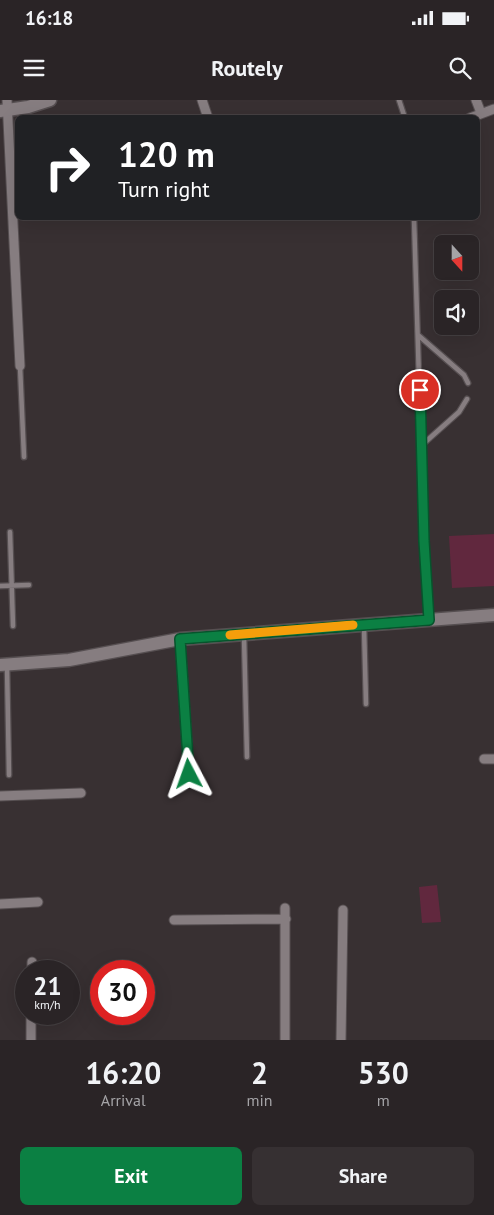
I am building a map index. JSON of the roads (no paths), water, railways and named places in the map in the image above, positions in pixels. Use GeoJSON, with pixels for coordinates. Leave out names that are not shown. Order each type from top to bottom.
{"type":"FeatureCollection","features":[{"type":"Feature","properties":{"kind":"street"},"geometry":{"type":"LineString","coordinates":[[20,366],[5,107],[28,107],[50,100]]}},
{"type":"Feature","properties":{"kind":"street"},"geometry":{"type":"LineString","coordinates":[[202,100],[207,115]]}},
{"type":"Feature","properties":{"kind":"street"},"geometry":{"type":"LineString","coordinates":[[476,100],[481,113]]}},
{"type":"Feature","properties":{"kind":"street"},"geometry":{"type":"LineString","coordinates":[[477,115],[494,109]]}},
{"type":"Feature","properties":{"kind":"street"},"geometry":{"type":"LineString","coordinates":[[4,664],[70,660],[180,639],[494,615]]}},
{"type":"Feature","properties":{"kind":"street"},"geometry":{"type":"LineString","coordinates":[[180,639],[189,774]]}},
{"type":"Feature","properties":{"kind":"street"},"geometry":{"type":"LineString","coordinates":[[484,759],[494,759]]}},
{"type":"Feature","properties":{"kind":"street"},"geometry":{"type":"LineString","coordinates":[[0,796],[80,794]]}},
{"type":"Feature","properties":{"kind":"street"},"geometry":{"type":"LineString","coordinates":[[0,904],[38,902]]}},
{"type":"Feature","properties":{"kind":"street"},"geometry":{"type":"LineString","coordinates":[[285,908],[285,1040]]}},
{"type":"Feature","properties":{"kind":"street"},"geometry":{"type":"LineString","coordinates":[[341,1040],[344,910]]}},
{"type":"Feature","properties":{"kind":"street"},"geometry":{"type":"LineString","coordinates":[[174,920],[286,919]]}},
{"type":"Feature","properties":{"kind":"street"},"geometry":{"type":"LineString","coordinates":[[30,1040],[31,1025]]}},
{"type":"Feature","properties":{"kind":"lane"},"geometry":{"type":"LineString","coordinates":[[399,100],[404,115]]}},
{"type":"Feature","properties":{"kind":"lane"},"geometry":{"type":"LineString","coordinates":[[414,220],[424,541],[429,620]]}},
{"type":"Feature","properties":{"kind":"lane"},"geometry":{"type":"LineString","coordinates":[[418,335],[464,375],[468,384]]}},
{"type":"Feature","properties":{"kind":"lane"},"geometry":{"type":"LineString","coordinates":[[20,366],[24,457]]}},
{"type":"Feature","properties":{"kind":"lane"},"geometry":{"type":"LineString","coordinates":[[422,445],[459,412],[468,399]]}},
{"type":"Feature","properties":{"kind":"lane"},"geometry":{"type":"LineString","coordinates":[[10,532],[13,626]]}},
{"type":"Feature","properties":{"kind":"lane"},"geometry":{"type":"LineString","coordinates":[[0,586],[29,584]]}},
{"type":"Feature","properties":{"kind":"lane"},"geometry":{"type":"LineString","coordinates":[[364,624],[366,704]]}},
{"type":"Feature","properties":{"kind":"lane"},"geometry":{"type":"LineString","coordinates":[[244,634],[247,757]]}},
{"type":"Feature","properties":{"kind":"lane"},"geometry":{"type":"LineString","coordinates":[[4,664],[9,775]]}}]}
